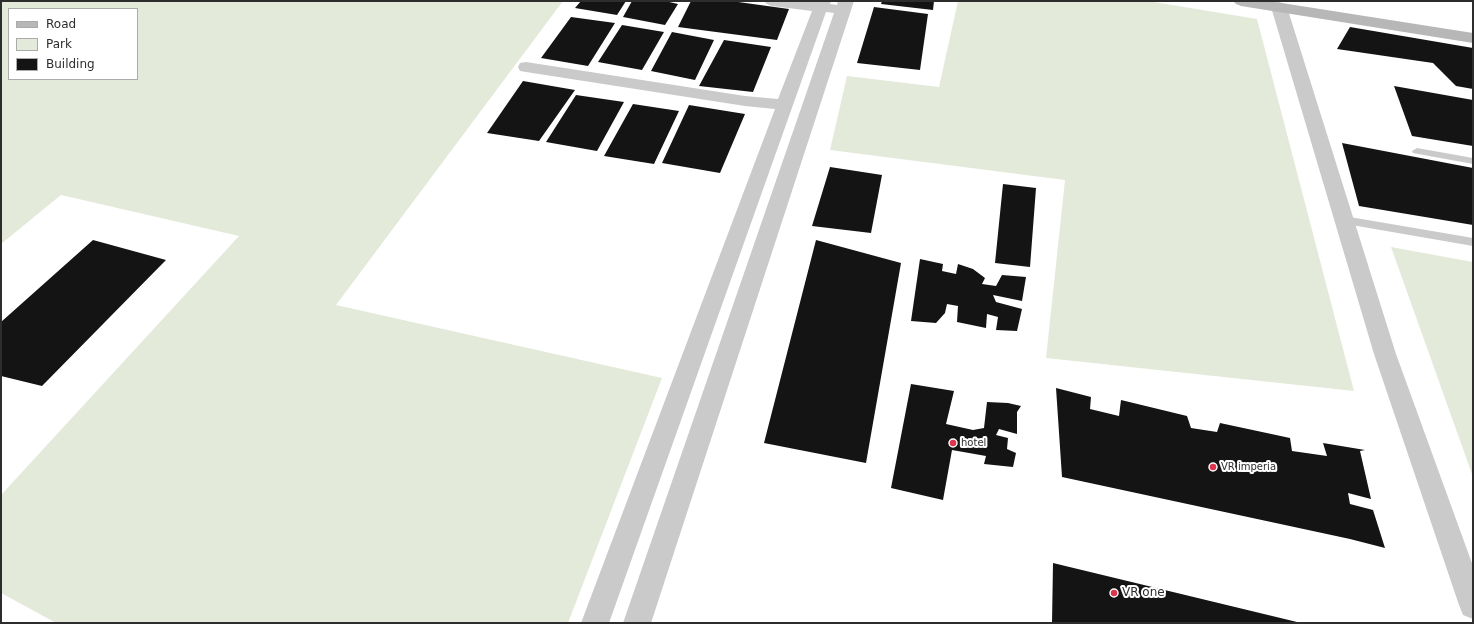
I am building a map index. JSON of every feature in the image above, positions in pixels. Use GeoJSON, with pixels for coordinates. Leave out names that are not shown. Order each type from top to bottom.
{"type":"FeatureCollection","features":[{"type":"Feature","properties":{"kind":"street"},"geometry":{"type":"LineString","coordinates":[[638,623],[844,6],[772,1]]}},
{"type":"Feature","properties":{"kind":"street"},"geometry":{"type":"LineString","coordinates":[[1241,1],[1473,38]]}},
{"type":"Feature","properties":{"kind":"street"},"geometry":{"type":"LineString","coordinates":[[1309,1],[1473,29]]}},
{"type":"Feature","properties":{"kind":"street"},"geometry":{"type":"LineString","coordinates":[[595,623],[822,4]]}},
{"type":"Feature","properties":{"kind":"street"},"geometry":{"type":"LineString","coordinates":[[1279,7],[1385,354],[1473,605]]}},
{"type":"Feature","properties":{"kind":"street"},"geometry":{"type":"LineString","coordinates":[[526,67],[784,106]]}},
{"type":"Feature","properties":{"kind":"street"},"geometry":{"type":"LineString","coordinates":[[776,130],[802,134]]}},
{"type":"Feature","properties":{"kind":"street"},"geometry":{"type":"LineString","coordinates":[[684,379],[717,386]]}},
{"type":"Feature","properties":{"kind":"lane"},"geometry":{"type":"LineString","coordinates":[[1417,151],[1473,161]]}},
{"type":"Feature","properties":{"kind":"lane"},"geometry":{"type":"LineString","coordinates":[[1344,220],[1473,242]]}},
{"type":"Feature","properties":{"kind":"green space"},"geometry":{"type":"Polygon","coordinates":[[[1,1],[563,1],[336,305],[662,378],[568,623],[56,623],[1,593],[1,495],[239,236],[61,195],[1,244],[1,1]]]}},
{"type":"Feature","properties":{"kind":"green space"},"geometry":{"type":"Polygon","coordinates":[[[958,1],[1148,1],[1257,19],[1354,391],[1046,358],[1065,180],[830,150],[847,76],[939,87],[958,1]]]}},
{"type":"Feature","properties":{"kind":"green space"},"geometry":{"type":"Polygon","coordinates":[[[1391,247],[1473,262],[1473,477],[1391,247]]]}},
{"type":"Feature","properties":{"kind":"building"},"geometry":{"type":"Polygon","coordinates":[[[581,1],[626,1],[617,15],[575,8],[581,1]]]}},
{"type":"Feature","properties":{"kind":"building"},"geometry":{"type":"Polygon","coordinates":[[[632,1],[665,1],[678,4],[665,25],[623,17],[632,1]]]}},
{"type":"Feature","properties":{"kind":"building"},"geometry":{"type":"Polygon","coordinates":[[[691,1],[731,1],[789,9],[777,40],[678,27],[691,1]]]}},
{"type":"Feature","properties":{"kind":"building"},"geometry":{"type":"Polygon","coordinates":[[[882,1],[934,1],[933,10],[881,4],[882,1]]]}},
{"type":"Feature","properties":{"kind":"building"},"geometry":{"type":"Polygon","coordinates":[[[874,7],[928,14],[920,70],[857,63],[874,7]]]}},
{"type":"Feature","properties":{"kind":"building"},"geometry":{"type":"Polygon","coordinates":[[[571,17],[615,23],[588,66],[541,58],[571,17]]]}},
{"type":"Feature","properties":{"kind":"building"},"geometry":{"type":"Polygon","coordinates":[[[622,25],[664,32],[642,70],[598,62],[622,25]]]}},
{"type":"Feature","properties":{"kind":"building"},"geometry":{"type":"Polygon","coordinates":[[[1350,27],[1473,48],[1473,89],[1456,86],[1433,63],[1337,49],[1350,27]]]}},
{"type":"Feature","properties":{"kind":"building"},"geometry":{"type":"Polygon","coordinates":[[[672,32],[714,40],[695,80],[651,71],[672,32]]]}},
{"type":"Feature","properties":{"kind":"building"},"geometry":{"type":"Polygon","coordinates":[[[724,40],[771,47],[753,92],[699,86],[724,40]]]}},
{"type":"Feature","properties":{"kind":"building"},"geometry":{"type":"Polygon","coordinates":[[[523,81],[575,90],[539,141],[487,133],[523,81]]]}},
{"type":"Feature","properties":{"kind":"building"},"geometry":{"type":"Polygon","coordinates":[[[1394,86],[1473,100],[1473,146],[1412,136],[1394,86]]]}},
{"type":"Feature","properties":{"kind":"building"},"geometry":{"type":"Polygon","coordinates":[[[576,95],[624,102],[597,151],[546,142],[576,95]]]}},
{"type":"Feature","properties":{"kind":"building"},"geometry":{"type":"Polygon","coordinates":[[[633,104],[679,111],[654,164],[604,156],[633,104]]]}},
{"type":"Feature","properties":{"kind":"building"},"geometry":{"type":"Polygon","coordinates":[[[689,105],[745,114],[720,173],[662,163],[689,105]]]}},
{"type":"Feature","properties":{"kind":"building"},"geometry":{"type":"Polygon","coordinates":[[[1342,143],[1473,168],[1473,225],[1359,206],[1342,143]]]}},
{"type":"Feature","properties":{"kind":"building"},"geometry":{"type":"Polygon","coordinates":[[[830,167],[882,175],[871,233],[812,226],[830,167]]]}},
{"type":"Feature","properties":{"kind":"building"},"geometry":{"type":"Polygon","coordinates":[[[1003,184],[1036,188],[1030,267],[995,263],[1003,184]]]}},
{"type":"Feature","properties":{"kind":"building"},"geometry":{"type":"Polygon","coordinates":[[[93,240],[166,260],[42,386],[1,376],[1,322],[93,240]]]}},
{"type":"Feature","properties":{"kind":"building"},"geometry":{"type":"Polygon","coordinates":[[[816,240],[901,263],[866,463],[764,443],[816,240]]]}},
{"type":"Feature","properties":{"kind":"building"},"geometry":{"type":"Polygon","coordinates":[[[920,259],[943,264],[942,271],[956,274],[958,264],[973,269],[985,278],[982,284],[996,286],[1002,275],[1026,277],[1022,301],[993,295],[996,302],[1022,309],[1017,331],[996,330],[998,317],[987,314],[986,328],[957,322],[958,306],[947,304],[945,313],[936,323],[911,321],[920,259]]]}},
{"type":"Feature","properties":{"kind":"building","name":"hotel"},"geometry":{"type":"Polygon","coordinates":[[[911,384],[954,391],[946,424],[973,430],[984,428],[987,402],[1008,403],[1021,406],[1017,412],[1017,434],[999,429],[996,435],[1008,438],[1007,449],[1016,453],[1013,467],[984,464],[986,456],[952,450],[943,500],[891,488],[911,384]]]}},
{"type":"Feature","properties":{"kind":"building","name":"VR imperia"},"geometry":{"type":"Polygon","coordinates":[[[1056,388],[1091,397],[1090,409],[1119,416],[1121,400],[1187,416],[1191,428],[1217,432],[1220,423],[1290,438],[1292,451],[1327,456],[1323,443],[1365,450],[1360,451],[1371,499],[1348,493],[1350,504],[1373,510],[1385,548],[1350,539],[1062,477],[1056,388]]]}},
{"type":"Feature","properties":{"kind":"building","name":"VR one"},"geometry":{"type":"Polygon","coordinates":[[[1053,563],[1297,622],[1297,623],[1052,623],[1053,563]]]}},
{"type":"Feature","properties":{"kind":"place","name":"hotel"},"geometry":{"type":"Point","coordinates":[953,443]}},
{"type":"Feature","properties":{"kind":"place","name":"VR imperia"},"geometry":{"type":"Point","coordinates":[1213,467]}},
{"type":"Feature","properties":{"kind":"place","name":"VR one"},"geometry":{"type":"Point","coordinates":[1114,593]}}]}
